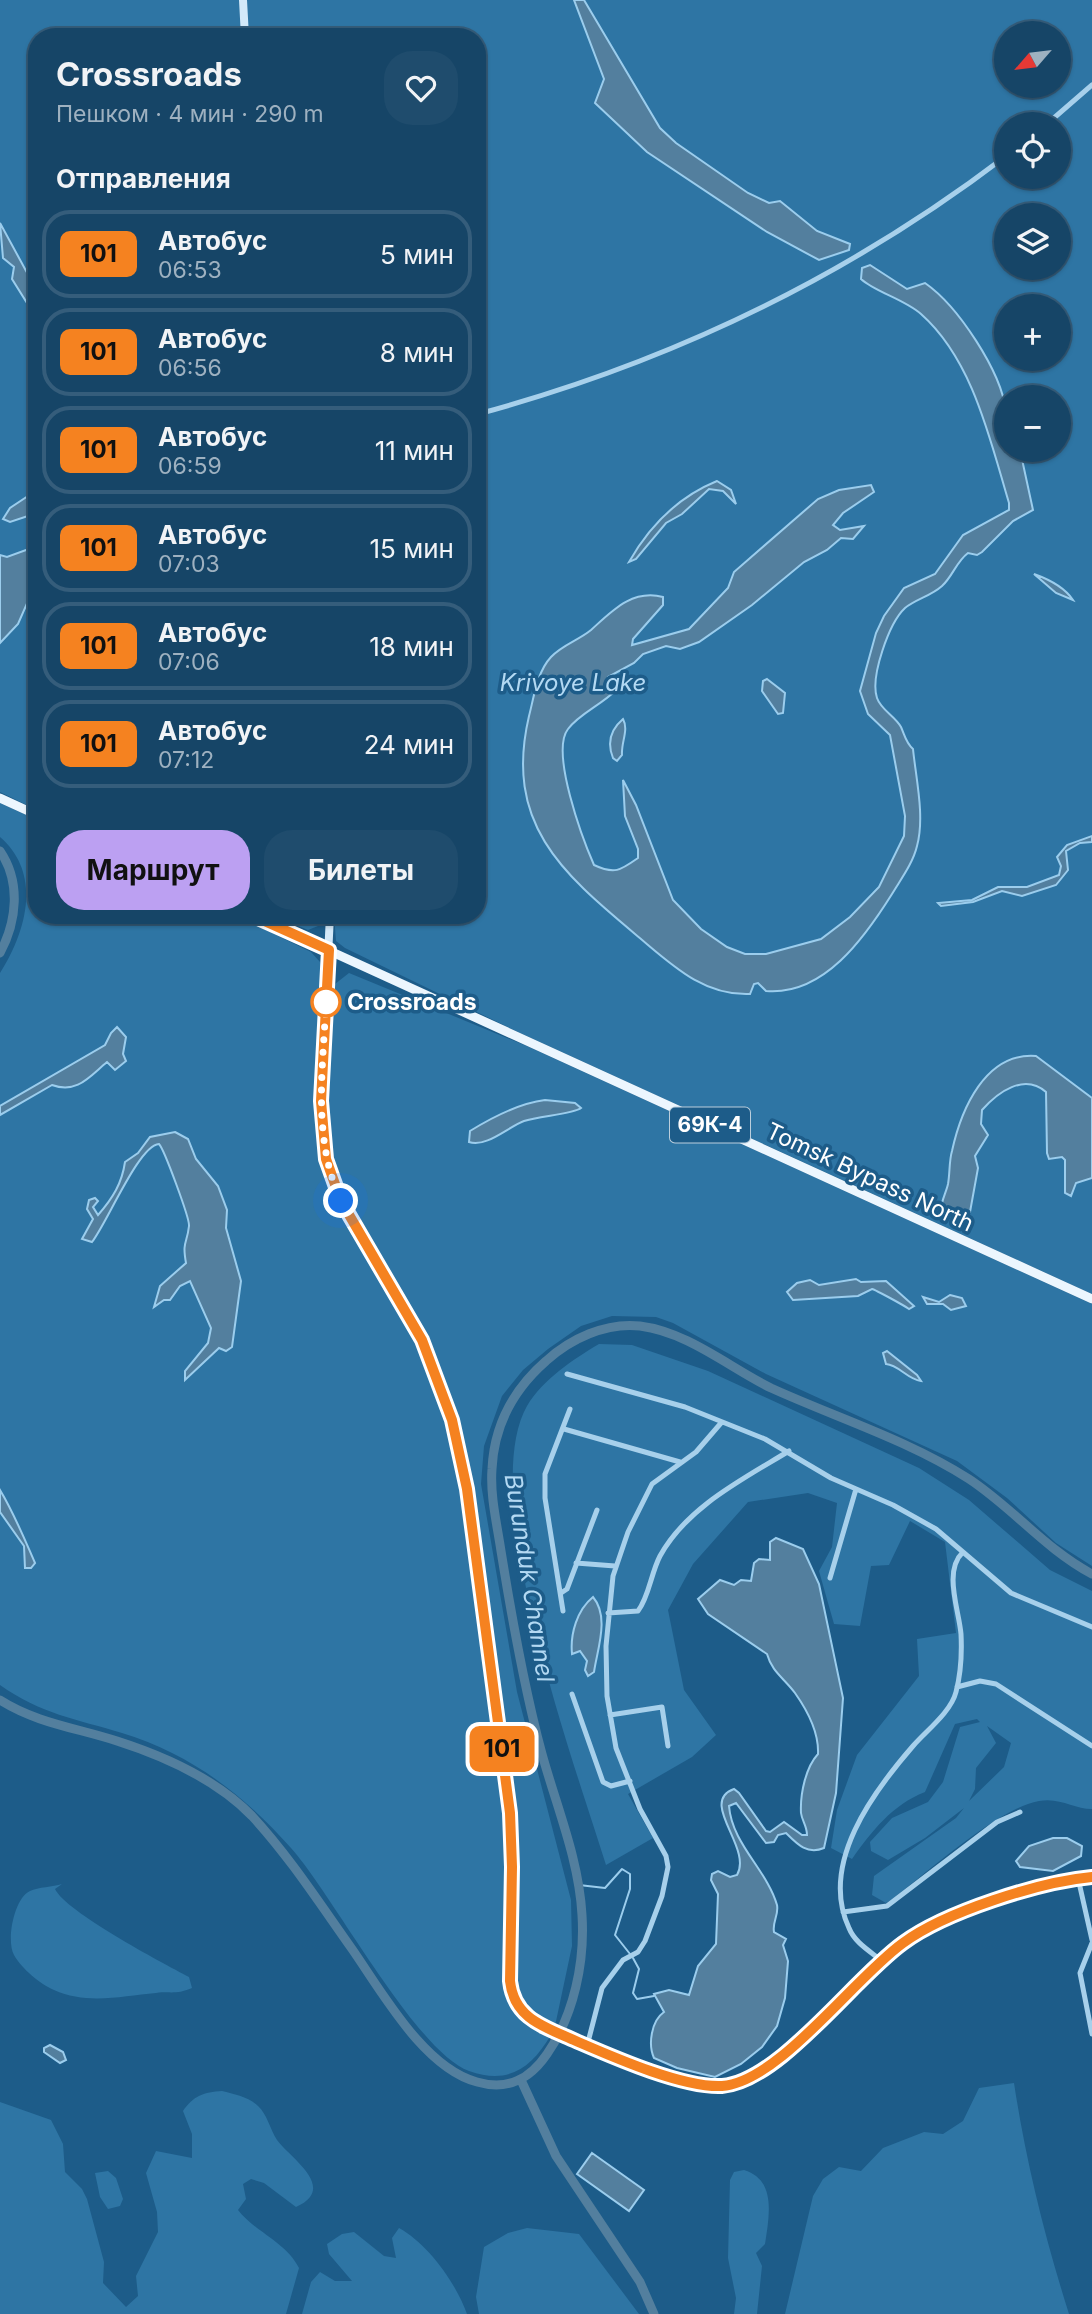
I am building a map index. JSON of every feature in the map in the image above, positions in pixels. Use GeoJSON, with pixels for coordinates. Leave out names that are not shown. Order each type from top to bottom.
{"type":"FeatureCollection","features":[{"type":"Feature","properties":{"kind":"main road"},"geometry":{"type":"LineString","coordinates":[[0,798],[28,811]]}},
{"type":"Feature","properties":{"kind":"main road","name":"Tomsk Bypass North"},"geometry":{"type":"LineString","coordinates":[[271,924],[1092,1300]]}},
{"type":"Feature","properties":{"kind":"street"},"geometry":{"type":"LineString","coordinates":[[243,0],[245,28]]}},
{"type":"Feature","properties":{"kind":"street"},"geometry":{"type":"LineString","coordinates":[[1060,112],[1092,85]]}},
{"type":"Feature","properties":{"kind":"street"},"geometry":{"type":"LineString","coordinates":[[486,412],[621,370],[714,332],[788,297],[867,252],[951,198],[994,165]]}},
{"type":"Feature","properties":{"kind":"street"},"geometry":{"type":"LineString","coordinates":[[330,924],[321,1101],[326,1159],[345,1209],[422,1340],[440,1383],[459,1448],[510,1813],[511,1993],[521,2012],[540,2025],[587,2046],[683,2081],[704,2085],[737,2083],[770,2066],[882,1961],[928,1927],[1046,1886],[1092,1877]]}},
{"type":"Feature","properties":{"kind":"street"},"geometry":{"type":"LineString","coordinates":[[567,1374],[653,1396],[789,1451],[831,1478],[893,1505],[936,1529],[1011,1593],[1092,1628]]}},
{"type":"Feature","properties":{"kind":"street"},"geometry":{"type":"LineString","coordinates":[[563,1611],[545,1497],[545,1474],[570,1409]]}},
{"type":"Feature","properties":{"kind":"street"},"geometry":{"type":"LineString","coordinates":[[587,2046],[602,1988],[623,1960],[638,1952],[645,1941],[662,1896],[668,1867],[666,1856],[640,1809],[616,1748],[610,1715],[606,1646],[615,1566],[628,1532],[652,1485],[696,1452],[721,1423]]}},
{"type":"Feature","properties":{"kind":"street"},"geometry":{"type":"LineString","coordinates":[[564,1429],[680,1462]]}},
{"type":"Feature","properties":{"kind":"street"},"geometry":{"type":"LineString","coordinates":[[608,1613],[638,1611],[662,1554],[684,1525],[705,1505],[789,1451]]}},
{"type":"Feature","properties":{"kind":"street"},"geometry":{"type":"LineString","coordinates":[[830,1578],[856,1489]]}},
{"type":"Feature","properties":{"kind":"street"},"geometry":{"type":"LineString","coordinates":[[561,1593],[566,1589],[597,1510]]}},
{"type":"Feature","properties":{"kind":"street"},"geometry":{"type":"LineString","coordinates":[[882,1961],[858,1942],[843,1912],[841,1867],[869,1802],[954,1699],[960,1675],[961,1634],[953,1567],[962,1552]]}},
{"type":"Feature","properties":{"kind":"street"},"geometry":{"type":"LineString","coordinates":[[576,1563],[615,1566]]}},
{"type":"Feature","properties":{"kind":"street"},"geometry":{"type":"LineString","coordinates":[[957,1687],[980,1681],[996,1684],[1092,1746]]}},
{"type":"Feature","properties":{"kind":"street"},"geometry":{"type":"LineString","coordinates":[[572,1694],[603,1782],[611,1786],[630,1781]]}},
{"type":"Feature","properties":{"kind":"street"},"geometry":{"type":"LineString","coordinates":[[610,1715],[662,1707],[668,1746]]}},
{"type":"Feature","properties":{"kind":"street"},"geometry":{"type":"LineString","coordinates":[[843,1912],[887,1906],[997,1822],[1020,1812]]}},
{"type":"Feature","properties":{"kind":"street"},"geometry":{"type":"LineString","coordinates":[[1077,1878],[1092,1942],[1080,1973],[1092,2034]]}},
{"type":"Feature","properties":{"kind":"shaded area"},"geometry":{"type":"Polygon","coordinates":[[[0,0],[1092,0],[1092,1294],[518,1032],[345,948],[336,941],[335,924],[486,924],[486,28],[28,28],[28,806],[0,792],[0,0]]]}},
{"type":"Feature","properties":{"kind":"shaded area"},"geometry":{"type":"Polygon","coordinates":[[[0,803],[28,816],[28,924],[253,924],[311,952],[320,962],[323,977],[316,1097],[320,1145],[327,1179],[359,1243],[420,1344],[440,1395],[459,1469],[500,1763],[508,1855],[505,1988],[511,2005],[521,2018],[551,2035],[535,2057],[517,2071],[496,2076],[483,2075],[469,2071],[448,2058],[400,2004],[309,1870],[291,1848],[254,1811],[215,1778],[171,1752],[122,1733],[44,1709],[0,1685],[0,973],[23,922],[26,885],[22,868],[0,837],[0,803]]]}},
{"type":"Feature","properties":{"kind":"shaded area"},"geometry":{"type":"Polygon","coordinates":[[[293,924],[323,924],[308,930],[293,924]]]}},
{"type":"Feature","properties":{"kind":"shaded area"},"geometry":{"type":"Polygon","coordinates":[[[349,973],[529,1047],[1092,1304],[1092,1566],[1056,1543],[1007,1498],[957,1461],[766,1374],[673,1323],[656,1317],[612,1316],[581,1326],[523,1370],[502,1396],[484,1446],[481,1484],[517,1692],[571,1900],[572,1946],[555,2026],[528,2011],[514,1985],[519,1917],[515,1811],[461,1437],[437,1363],[423,1332],[345,1196],[332,1159],[325,1099],[331,1007],[335,984],[349,973]]]}},
{"type":"Feature","properties":{"kind":"shaded area"},"geometry":{"type":"Polygon","coordinates":[[[599,1344],[632,1345],[708,1371],[919,1468],[969,1500],[1050,1570],[1092,1591],[1092,1809],[1047,1800],[1022,1806],[984,1828],[886,1903],[872,1895],[874,1876],[956,1818],[964,1808],[925,1838],[888,1860],[871,1851],[870,1842],[892,1818],[928,1802],[943,1782],[960,1727],[980,1722],[977,1719],[955,1724],[925,1792],[913,1797],[893,1812],[875,1829],[852,1859],[831,1848],[837,1810],[857,1755],[919,1676],[917,1639],[956,1633],[945,1542],[910,1521],[889,1565],[871,1566],[860,1626],[834,1624],[819,1571],[832,1547],[837,1503],[808,1493],[748,1502],[693,1564],[668,1610],[684,1690],[716,1735],[692,1757],[628,1794],[653,1838],[606,1865],[554,1701],[536,1633],[522,1565],[514,1502],[515,1447],[527,1406],[550,1378],[599,1344]],[[987,1726],[996,1743],[976,1768],[975,1789],[969,1801],[1004,1767],[1011,1743],[987,1726]]]}},
{"type":"Feature","properties":{"kind":"shaded area"},"geometry":{"type":"Polygon","coordinates":[[[62,1884],[55,1889],[63,1899],[116,1936],[189,1977],[192,1988],[178,1992],[92,1998],[66,1995],[37,1980],[14,1955],[11,1940],[13,1920],[24,1895],[30,1891],[62,1884]]]}},
{"type":"Feature","properties":{"kind":"shaded area"},"geometry":{"type":"Polygon","coordinates":[[[1014,2083],[1037,2200],[1069,2314],[785,2314],[813,2196],[823,2179],[839,2167],[861,2171],[883,2148],[924,2132],[943,2134],[963,2121],[979,2088],[1014,2083]]]}},
{"type":"Feature","properties":{"kind":"shaded area"},"geometry":{"type":"Polygon","coordinates":[[[222,2091],[246,2098],[258,2106],[277,2140],[300,2164],[312,2182],[313,2191],[308,2199],[296,2207],[264,2183],[251,2179],[243,2184],[246,2199],[238,2210],[286,2251],[299,2268],[286,2314],[0,2314],[0,2102],[51,2120],[63,2144],[65,2172],[82,2189],[87,2199],[104,2262],[103,2283],[126,2307],[138,2296],[136,2276],[158,2232],[157,2212],[146,2173],[156,2151],[192,2158],[192,2134],[183,2111],[200,2096],[222,2091]]]}},
{"type":"Feature","properties":{"kind":"shaded area"},"geometry":{"type":"Polygon","coordinates":[[[744,2170],[762,2182],[769,2211],[765,2244],[756,2253],[762,2266],[757,2314],[734,2314],[736,2298],[728,2258],[730,2180],[734,2172],[744,2170]]]}},
{"type":"Feature","properties":{"kind":"shaded area"},"geometry":{"type":"Polygon","coordinates":[[[108,2171],[116,2178],[123,2199],[120,2206],[108,2209],[100,2197],[95,2173],[108,2171]]]}},
{"type":"Feature","properties":{"kind":"shaded area"},"geometry":{"type":"Polygon","coordinates":[[[399,2228],[420,2244],[440,2265],[467,2314],[302,2314],[311,2282],[320,2272],[335,2281],[352,2281],[329,2254],[327,2244],[342,2234],[354,2232],[384,2256],[396,2258],[392,2238],[399,2228]]]}},
{"type":"Feature","properties":{"kind":"shaded area"},"geometry":{"type":"Polygon","coordinates":[[[527,2228],[579,2234],[639,2314],[479,2314],[476,2297],[484,2247],[508,2233],[527,2228]]]}},
{"type":"Feature","properties":{"kind":"water"},"geometry":{"type":"Polygon","coordinates":[[[574,0],[584,0],[660,128],[676,143],[748,193],[769,203],[780,201],[817,231],[850,244],[849,250],[819,260],[767,232],[647,152],[595,103],[604,79],[574,0]]]}},
{"type":"Feature","properties":{"kind":"water"},"geometry":{"type":"Polygon","coordinates":[[[0,223],[28,274],[28,305],[12,279],[14,267],[3,258],[0,223]]]}},
{"type":"Feature","properties":{"kind":"water","name":"Krivoye Lake"},"geometry":{"type":"Polygon","coordinates":[[[870,265],[907,289],[925,283],[938,293],[964,323],[987,359],[999,385],[994,385],[994,452],[967,377],[939,333],[921,314],[861,279],[862,268],[870,265]]]}},
{"type":"Feature","properties":{"kind":"water","name":"Krivoye Lake"},"geometry":{"type":"Polygon","coordinates":[[[997,462],[1023,462],[1033,510],[1013,521],[982,552],[977,555],[968,553],[942,586],[905,608],[887,638],[876,677],[877,698],[901,727],[913,749],[919,798],[917,846],[903,877],[869,928],[856,945],[824,974],[787,990],[766,991],[758,983],[754,984],[750,994],[717,990],[702,984],[674,966],[608,911],[562,866],[545,842],[532,816],[525,786],[523,754],[529,716],[539,677],[546,663],[560,649],[586,634],[623,603],[642,596],[663,597],[663,605],[633,639],[632,645],[689,629],[728,588],[734,572],[818,499],[839,490],[871,485],[874,492],[843,513],[833,525],[840,530],[864,526],[853,539],[841,538],[827,550],[804,562],[752,605],[699,642],[680,649],[666,646],[643,654],[634,663],[608,677],[606,682],[615,691],[578,719],[568,729],[563,740],[565,776],[594,865],[607,870],[618,870],[638,858],[638,849],[625,816],[623,780],[636,805],[673,900],[701,929],[727,947],[745,954],[766,954],[821,939],[850,917],[879,887],[904,836],[905,816],[890,735],[868,714],[860,691],[876,633],[884,616],[904,588],[935,574],[963,535],[1009,510],[997,462]]]}},
{"type":"Feature","properties":{"kind":"water"},"geometry":{"type":"Polygon","coordinates":[[[717,481],[731,490],[736,504],[723,491],[709,489],[682,514],[666,523],[636,559],[629,562],[646,536],[666,514],[690,495],[717,481]]]}},
{"type":"Feature","properties":{"kind":"water"},"geometry":{"type":"Polygon","coordinates":[[[28,496],[28,516],[10,522],[3,519],[10,508],[28,496]]]}},
{"type":"Feature","properties":{"kind":"water"},"geometry":{"type":"Polygon","coordinates":[[[28,549],[28,601],[18,624],[0,643],[0,555],[7,557],[28,549]]]}},
{"type":"Feature","properties":{"kind":"water"},"geometry":{"type":"Polygon","coordinates":[[[1034,574],[1056,584],[1073,600],[1056,593],[1034,574]]]}},
{"type":"Feature","properties":{"kind":"water"},"geometry":{"type":"Polygon","coordinates":[[[767,679],[785,693],[783,713],[778,714],[762,691],[763,681],[767,679]]]}},
{"type":"Feature","properties":{"kind":"water"},"geometry":{"type":"Polygon","coordinates":[[[623,719],[625,727],[622,755],[617,761],[613,758],[610,742],[615,728],[623,719]]]}},
{"type":"Feature","properties":{"kind":"water"},"geometry":{"type":"Polygon","coordinates":[[[1092,836],[1092,842],[1080,843],[1066,851],[1068,870],[1056,885],[1022,896],[1002,891],[973,902],[941,906],[938,903],[972,900],[998,887],[1027,887],[1059,875],[1061,866],[1057,857],[1067,845],[1092,836]]]}},
{"type":"Feature","properties":{"kind":"water"},"geometry":{"type":"Polygon","coordinates":[[[117,1027],[126,1037],[123,1054],[126,1061],[115,1070],[107,1062],[76,1086],[52,1085],[0,1115],[0,1106],[105,1045],[117,1027]]]}},
{"type":"Feature","properties":{"kind":"water"},"geometry":{"type":"Polygon","coordinates":[[[1036,1056],[1092,1098],[1092,1178],[1076,1183],[1071,1196],[1065,1193],[1065,1160],[1062,1157],[1049,1159],[1047,1153],[1046,1092],[1029,1084],[1020,1085],[1003,1091],[982,1110],[981,1124],[988,1135],[975,1156],[978,1168],[970,1212],[960,1217],[941,1210],[956,1135],[978,1087],[989,1073],[1003,1063],[1018,1057],[1036,1056]]]}},
{"type":"Feature","properties":{"kind":"water"},"geometry":{"type":"Polygon","coordinates":[[[545,1100],[575,1103],[581,1108],[524,1121],[490,1140],[469,1142],[470,1131],[487,1121],[516,1108],[545,1100]]]}},
{"type":"Feature","properties":{"kind":"water"},"geometry":{"type":"Polygon","coordinates":[[[175,1132],[188,1139],[196,1159],[218,1186],[227,1210],[226,1228],[241,1281],[232,1347],[226,1351],[219,1348],[185,1380],[185,1371],[208,1343],[211,1328],[190,1281],[180,1286],[170,1300],[164,1300],[154,1307],[160,1286],[186,1263],[185,1246],[189,1226],[176,1184],[159,1144],[142,1157],[133,1170],[92,1242],[82,1239],[93,1219],[87,1209],[89,1200],[95,1198],[98,1201],[93,1207],[98,1215],[116,1190],[125,1162],[138,1153],[150,1137],[175,1132]]]}},
{"type":"Feature","properties":{"kind":"water"},"geometry":{"type":"Polygon","coordinates":[[[856,1279],[861,1282],[886,1281],[914,1306],[909,1309],[872,1289],[858,1296],[793,1300],[787,1292],[797,1283],[810,1280],[819,1285],[856,1279]]]}},
{"type":"Feature","properties":{"kind":"water"},"geometry":{"type":"Polygon","coordinates":[[[950,1295],[962,1298],[966,1306],[951,1310],[943,1304],[927,1304],[923,1297],[939,1302],[950,1295]]]}},
{"type":"Feature","properties":{"kind":"water"},"geometry":{"type":"Polygon","coordinates":[[[887,1351],[921,1381],[886,1364],[883,1353],[887,1351]]]}},
{"type":"Feature","properties":{"kind":"water"},"geometry":{"type":"Polygon","coordinates":[[[0,1490],[35,1563],[31,1568],[25,1568],[24,1546],[0,1512],[0,1490]]]}},
{"type":"Feature","properties":{"kind":"water"},"geometry":{"type":"Polygon","coordinates":[[[776,1538],[803,1549],[819,1584],[843,1698],[836,1793],[824,1848],[818,1850],[803,1847],[786,1833],[778,1835],[774,1842],[766,1843],[736,1803],[729,1806],[736,1833],[766,1880],[777,1905],[774,1932],[786,1939],[783,1945],[788,1961],[785,1998],[777,2026],[762,2047],[741,2064],[715,2077],[677,2068],[654,2058],[652,2034],[656,2021],[664,2012],[654,1994],[669,1990],[689,1995],[698,1966],[716,1944],[718,1894],[711,1880],[712,1874],[718,1871],[730,1877],[737,1875],[740,1864],[723,1815],[724,1795],[734,1789],[739,1793],[766,1831],[770,1832],[784,1822],[802,1835],[807,1835],[801,1813],[802,1797],[807,1773],[818,1754],[818,1746],[804,1707],[775,1670],[767,1654],[708,1614],[698,1599],[720,1580],[734,1585],[741,1580],[751,1581],[754,1563],[759,1559],[770,1560],[770,1542],[776,1538]]]}},
{"type":"Feature","properties":{"kind":"water"},"geometry":{"type":"Polygon","coordinates":[[[593,1597],[601,1614],[602,1624],[594,1672],[588,1676],[585,1670],[587,1661],[580,1651],[572,1654],[572,1646],[579,1615],[593,1597]]]}},
{"type":"Feature","properties":{"kind":"water"},"geometry":{"type":"Polygon","coordinates":[[[1053,1838],[1067,1838],[1082,1846],[1081,1856],[1053,1871],[1020,1867],[1016,1861],[1029,1846],[1053,1838]]]}},
{"type":"Feature","properties":{"kind":"water"},"geometry":{"type":"Polygon","coordinates":[[[50,2045],[63,2052],[66,2060],[60,2063],[44,2052],[44,2048],[50,2045]]]}},
{"type":"Feature","properties":{"kind":"water"},"geometry":{"type":"Polygon","coordinates":[[[592,2153],[644,2190],[629,2211],[577,2174],[592,2153]]]}},
{"type":"Feature","properties":{"kind":"waterway","name":"Burunduk Channel"},"geometry":{"type":"LineString","coordinates":[[0,851],[7,863],[14,888],[13,915],[0,953]]}},
{"type":"Feature","properties":{"kind":"waterway","name":"Burunduk Channel"},"geometry":{"type":"LineString","coordinates":[[0,1700],[42,1720],[153,1754],[223,1791],[252,1816],[279,1847],[391,2006],[422,2045],[458,2074],[477,2082],[508,2084],[533,2070],[556,2039],[571,2005],[582,1951],[582,1915],[577,1874],[530,1704],[492,1489],[494,1453],[502,1423],[515,1396],[546,1361],[577,1339],[614,1327],[640,1326],[675,1335],[771,1388],[897,1441],[946,1465],[985,1490],[1059,1553],[1092,1574]]}},
{"type":"Feature","properties":{"kind":"waterway"},"geometry":{"type":"LineString","coordinates":[[579,1885],[605,1888],[622,1869],[630,1874],[630,1889],[615,1935],[630,1954]]}},
{"type":"Feature","properties":{"kind":"waterway"},"geometry":{"type":"LineString","coordinates":[[633,1958],[639,1969],[633,1993],[637,1999],[654,1996]]}},
{"type":"Feature","properties":{"kind":"waterway","name":"Burunduk Channel"},"geometry":{"type":"LineString","coordinates":[[521,2080],[556,2156],[640,2282],[654,2314]]}},
{"type":"Feature","properties":{"kind":"bus line","name":"101"},"geometry":{"type":"LineString","coordinates":[[270,924],[329,950],[321,1101],[323,1137],[329,1169],[349,1216],[422,1340],[440,1383],[459,1448],[498,1710],[510,1813],[510,1981],[511,1993],[521,2012],[540,2025],[587,2046],[683,2081],[723,2086],[737,2083],[770,2066],[894,1950],[928,1927],[1046,1886],[1092,1877]]}},
{"type":"Feature","properties":{"kind":"place","name":"Crossroads"},"geometry":{"type":"Point","coordinates":[326,1002]}},
{"type":"Feature","properties":{"kind":"route"},"geometry":{"type":"LineString","coordinates":[[326,1002],[321,1101],[323,1137],[329,1169],[341,1201]]}}]}
